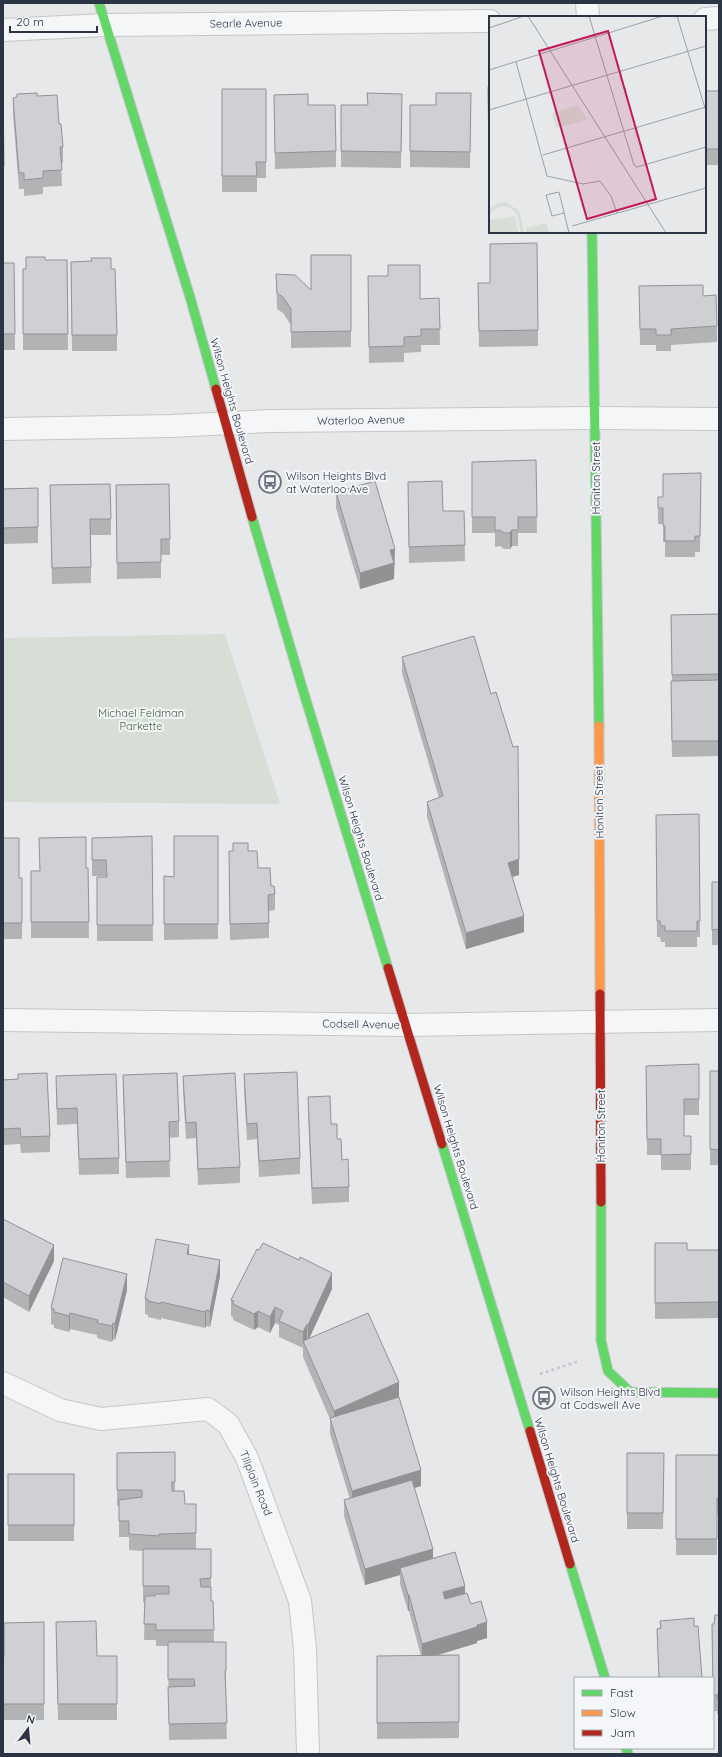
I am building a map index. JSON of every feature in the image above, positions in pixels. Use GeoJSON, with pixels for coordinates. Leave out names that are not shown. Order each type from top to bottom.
{"type":"FeatureCollection","features":[{"type":"Feature","properties":{"kind":"street","name":"Wilson Heights Boulevard"},"geometry":{"type":"LineString","coordinates":[[99,3],[190,297],[302,687],[605,1677]]}},
{"type":"Feature","properties":{"kind":"street"},"geometry":{"type":"LineString","coordinates":[[587,3],[588,16]]}},
{"type":"Feature","properties":{"kind":"street"},"geometry":{"type":"LineString","coordinates":[[706,19],[719,18]]}},
{"type":"Feature","properties":{"kind":"street","name":"Searle Avenue"},"geometry":{"type":"LineString","coordinates":[[3,30],[105,25],[489,21]]}},
{"type":"Feature","properties":{"kind":"street","name":"Honiton Street"},"geometry":{"type":"LineString","coordinates":[[592,233],[596,418],[601,1022],[601,1340],[608,1370],[630,1392],[719,1393]]}},
{"type":"Feature","properties":{"kind":"street","name":"Waterloo Avenue"},"geometry":{"type":"LineString","coordinates":[[3,429],[172,426],[272,421],[596,418],[719,419]]}},
{"type":"Feature","properties":{"kind":"street","name":"Codsell Avenue"},"geometry":{"type":"LineString","coordinates":[[3,1020],[406,1025],[719,1020]]}},
{"type":"Feature","properties":{"kind":"street","name":"Tillplain Road"},"geometry":{"type":"LineString","coordinates":[[3,1384],[60,1410],[101,1419],[208,1409],[228,1424],[247,1458],[300,1601],[305,1649],[308,1754]]}},
{"type":"Feature","properties":{"kind":"path"},"geometry":{"type":"LineString","coordinates":[[515,1382],[604,1353]]}},
{"type":"Feature","properties":{"kind":"green space","name":"Michael Feldman Parkette"},"geometry":{"type":"Polygon","coordinates":[[[225,634],[280,804],[3,802],[3,638],[225,634]]]}},
{"type":"Feature","properties":{"kind":"building"},"geometry":{"type":"Polygon","coordinates":[[[488,87],[489,87],[489,159],[488,87]]]}},
{"type":"Feature","properties":{"kind":"building"},"geometry":{"type":"Polygon","coordinates":[[[222,89],[266,89],[266,162],[256,162],[257,176],[222,176],[222,89]]]}},
{"type":"Feature","properties":{"kind":"building"},"geometry":{"type":"Polygon","coordinates":[[[706,91],[719,91],[719,149],[706,149],[706,91]]]}},
{"type":"Feature","properties":{"kind":"building"},"geometry":{"type":"Polygon","coordinates":[[[37,93],[37,96],[57,95],[59,124],[61,124],[63,147],[60,147],[62,170],[43,171],[43,178],[24,180],[24,173],[19,173],[13,98],[17,97],[17,94],[37,93]]]}},
{"type":"Feature","properties":{"kind":"building"},"geometry":{"type":"Polygon","coordinates":[[[367,93],[402,94],[401,152],[341,151],[341,105],[368,105],[367,93]]]}},
{"type":"Feature","properties":{"kind":"building"},"geometry":{"type":"Polygon","coordinates":[[[436,93],[471,93],[470,152],[410,151],[410,105],[436,105],[436,93]]]}},
{"type":"Feature","properties":{"kind":"building"},"geometry":{"type":"Polygon","coordinates":[[[308,94],[308,105],[335,105],[336,151],[275,153],[274,95],[308,94]]]}},
{"type":"Feature","properties":{"kind":"building"},"geometry":{"type":"Polygon","coordinates":[[[3,96],[4,166],[3,166],[3,96]]]}},
{"type":"Feature","properties":{"kind":"building"},"geometry":{"type":"Polygon","coordinates":[[[537,243],[538,330],[479,331],[478,283],[490,283],[490,244],[537,243]]]}},
{"type":"Feature","properties":{"kind":"building"},"geometry":{"type":"Polygon","coordinates":[[[311,255],[351,255],[351,331],[291,332],[291,309],[283,297],[277,293],[276,274],[295,275],[311,290],[311,255]]]}},
{"type":"Feature","properties":{"kind":"building"},"geometry":{"type":"Polygon","coordinates":[[[26,257],[45,257],[45,260],[67,260],[68,334],[23,334],[23,269],[26,269],[26,257]]]}},
{"type":"Feature","properties":{"kind":"building"},"geometry":{"type":"Polygon","coordinates":[[[91,258],[111,258],[111,269],[115,269],[117,335],[72,335],[71,262],[92,261],[91,258]]]}},
{"type":"Feature","properties":{"kind":"building"},"geometry":{"type":"Polygon","coordinates":[[[3,263],[14,263],[15,334],[3,334],[3,263]]]}},
{"type":"Feature","properties":{"kind":"building"},"geometry":{"type":"Polygon","coordinates":[[[388,265],[420,265],[420,299],[439,298],[440,329],[421,329],[421,336],[404,337],[404,346],[369,347],[368,276],[388,276],[388,265]]]}},
{"type":"Feature","properties":{"kind":"building"},"geometry":{"type":"Polygon","coordinates":[[[703,285],[703,296],[716,295],[717,326],[671,329],[671,335],[656,335],[656,329],[640,329],[639,286],[703,285]]]}},
{"type":"Feature","properties":{"kind":"building"},"geometry":{"type":"Polygon","coordinates":[[[536,460],[537,517],[518,517],[518,530],[512,530],[510,533],[504,533],[500,530],[495,531],[495,517],[472,517],[472,462],[536,460]]]}},
{"type":"Feature","properties":{"kind":"building"},"geometry":{"type":"Polygon","coordinates":[[[701,473],[700,536],[695,536],[695,541],[665,541],[663,508],[658,508],[658,497],[663,497],[663,474],[701,473]]]}},
{"type":"Feature","properties":{"kind":"building"},"geometry":{"type":"Polygon","coordinates":[[[375,481],[395,549],[390,550],[394,563],[360,573],[336,492],[375,481]]]}},
{"type":"Feature","properties":{"kind":"building"},"geometry":{"type":"Polygon","coordinates":[[[442,481],[443,511],[464,511],[465,545],[409,547],[408,482],[442,481]]]}},
{"type":"Feature","properties":{"kind":"building"},"geometry":{"type":"Polygon","coordinates":[[[110,484],[111,519],[90,519],[91,567],[52,568],[50,485],[110,484]]]}},
{"type":"Feature","properties":{"kind":"building"},"geometry":{"type":"Polygon","coordinates":[[[169,484],[170,539],[161,539],[161,562],[117,563],[116,485],[169,484]]]}},
{"type":"Feature","properties":{"kind":"building"},"geometry":{"type":"Polygon","coordinates":[[[38,488],[38,527],[3,528],[3,489],[38,488]]]}},
{"type":"Feature","properties":{"kind":"building"},"geometry":{"type":"Polygon","coordinates":[[[719,614],[719,674],[672,675],[671,615],[719,614]]]}},
{"type":"Feature","properties":{"kind":"building"},"geometry":{"type":"Polygon","coordinates":[[[474,636],[491,694],[496,692],[513,747],[518,746],[519,859],[508,863],[524,916],[466,933],[427,802],[443,796],[402,657],[474,636]]]}},
{"type":"Feature","properties":{"kind":"building"},"geometry":{"type":"Polygon","coordinates":[[[719,680],[719,741],[672,741],[671,681],[719,680]]]}},
{"type":"Feature","properties":{"kind":"building"},"geometry":{"type":"Polygon","coordinates":[[[699,814],[700,921],[697,921],[697,931],[665,931],[665,926],[661,926],[660,921],[657,921],[656,815],[699,814]]]}},
{"type":"Feature","properties":{"kind":"building"},"geometry":{"type":"Polygon","coordinates":[[[152,836],[153,925],[97,925],[97,877],[107,877],[106,860],[92,860],[92,838],[152,836]]]}},
{"type":"Feature","properties":{"kind":"building"},"geometry":{"type":"Polygon","coordinates":[[[174,836],[218,836],[218,924],[164,924],[164,876],[174,877],[174,836]]]}},
{"type":"Feature","properties":{"kind":"building"},"geometry":{"type":"Polygon","coordinates":[[[86,837],[89,922],[31,922],[31,871],[40,871],[39,838],[86,837]]]}},
{"type":"Feature","properties":{"kind":"building"},"geometry":{"type":"Polygon","coordinates":[[[3,838],[19,838],[19,878],[22,878],[22,923],[3,923],[3,838]]]}},
{"type":"Feature","properties":{"kind":"building"},"geometry":{"type":"Polygon","coordinates":[[[233,843],[248,843],[248,851],[257,851],[258,868],[270,868],[271,886],[274,886],[275,894],[268,895],[269,923],[230,924],[229,851],[233,851],[233,843]]]}},
{"type":"Feature","properties":{"kind":"building"},"geometry":{"type":"Polygon","coordinates":[[[712,882],[719,882],[719,929],[712,930],[712,882]]]}},
{"type":"Feature","properties":{"kind":"building"},"geometry":{"type":"Polygon","coordinates":[[[699,1064],[699,1099],[684,1099],[684,1136],[691,1136],[691,1154],[661,1155],[661,1139],[647,1139],[646,1066],[699,1064]]]}},
{"type":"Feature","properties":{"kind":"building"},"geometry":{"type":"Polygon","coordinates":[[[710,1071],[719,1071],[719,1150],[710,1149],[710,1071]]]}},
{"type":"Feature","properties":{"kind":"building"},"geometry":{"type":"Polygon","coordinates":[[[297,1072],[300,1158],[259,1161],[257,1123],[247,1124],[244,1074],[297,1072]]]}},
{"type":"Feature","properties":{"kind":"building"},"geometry":{"type":"Polygon","coordinates":[[[47,1073],[50,1136],[21,1137],[20,1128],[3,1129],[3,1080],[18,1079],[18,1074],[47,1073]]]}},
{"type":"Feature","properties":{"kind":"building"},"geometry":{"type":"Polygon","coordinates":[[[177,1073],[179,1121],[169,1122],[170,1161],[126,1162],[123,1075],[177,1073]]]}},
{"type":"Feature","properties":{"kind":"building"},"geometry":{"type":"Polygon","coordinates":[[[235,1073],[240,1167],[198,1169],[196,1122],[186,1123],[183,1076],[235,1073]]]}},
{"type":"Feature","properties":{"kind":"building"},"geometry":{"type":"Polygon","coordinates":[[[116,1074],[119,1158],[79,1159],[77,1108],[57,1109],[56,1076],[116,1074]]]}},
{"type":"Feature","properties":{"kind":"building"},"geometry":{"type":"Polygon","coordinates":[[[330,1096],[331,1124],[337,1124],[337,1139],[341,1139],[342,1160],[348,1159],[349,1187],[312,1188],[308,1097],[330,1096]]]}},
{"type":"Feature","properties":{"kind":"building"},"geometry":{"type":"Polygon","coordinates":[[[3,1219],[54,1245],[29,1296],[3,1282],[3,1219]]]}},
{"type":"Feature","properties":{"kind":"building"},"geometry":{"type":"Polygon","coordinates":[[[156,1239],[189,1245],[187,1254],[220,1260],[210,1311],[206,1310],[205,1312],[161,1302],[161,1304],[145,1299],[156,1239]]]}},
{"type":"Feature","properties":{"kind":"building"},"geometry":{"type":"Polygon","coordinates":[[[263,1243],[299,1260],[300,1257],[332,1273],[308,1325],[307,1324],[303,1332],[279,1321],[283,1311],[275,1307],[270,1317],[258,1311],[254,1314],[233,1304],[234,1301],[231,1300],[257,1249],[259,1250],[263,1243]]]}},
{"type":"Feature","properties":{"kind":"building"},"geometry":{"type":"Polygon","coordinates":[[[655,1243],[687,1243],[687,1250],[719,1250],[719,1302],[655,1303],[655,1243]]]}},
{"type":"Feature","properties":{"kind":"building"},"geometry":{"type":"Polygon","coordinates":[[[63,1258],[127,1274],[115,1324],[113,1323],[112,1326],[97,1323],[98,1320],[70,1313],[69,1316],[54,1312],[54,1309],[51,1308],[63,1258]]]}},
{"type":"Feature","properties":{"kind":"building"},"geometry":{"type":"Polygon","coordinates":[[[368,1313],[399,1382],[334,1411],[303,1341],[368,1313]]]}},
{"type":"Feature","properties":{"kind":"building"},"geometry":{"type":"Polygon","coordinates":[[[399,1397],[421,1470],[352,1491],[330,1418],[399,1397]]]}},
{"type":"Feature","properties":{"kind":"building"},"geometry":{"type":"Polygon","coordinates":[[[175,1452],[175,1482],[172,1482],[172,1491],[184,1491],[185,1504],[196,1504],[196,1533],[159,1534],[159,1536],[129,1534],[129,1521],[119,1521],[119,1500],[142,1497],[142,1490],[117,1490],[117,1453],[175,1452]]]}},
{"type":"Feature","properties":{"kind":"building"},"geometry":{"type":"Polygon","coordinates":[[[627,1453],[664,1453],[663,1513],[627,1513],[627,1453]]]}},
{"type":"Feature","properties":{"kind":"building"},"geometry":{"type":"Polygon","coordinates":[[[676,1455],[719,1455],[717,1539],[676,1539],[676,1455]]]}},
{"type":"Feature","properties":{"kind":"building"},"geometry":{"type":"Polygon","coordinates":[[[8,1474],[74,1474],[74,1525],[8,1525],[8,1474]]]}},
{"type":"Feature","properties":{"kind":"building"},"geometry":{"type":"Polygon","coordinates":[[[412,1480],[433,1549],[365,1569],[344,1500],[412,1480]]]}},
{"type":"Feature","properties":{"kind":"building"},"geometry":{"type":"Polygon","coordinates":[[[143,1549],[211,1549],[211,1578],[200,1579],[201,1587],[211,1587],[214,1630],[156,1630],[156,1624],[144,1624],[145,1596],[169,1594],[169,1586],[143,1586],[143,1549]]]}},
{"type":"Feature","properties":{"kind":"building"},"geometry":{"type":"Polygon","coordinates":[[[455,1552],[465,1586],[443,1592],[445,1599],[467,1593],[471,1604],[481,1601],[487,1622],[477,1625],[477,1627],[422,1644],[400,1568],[455,1552]]]}},
{"type":"Feature","properties":{"kind":"building"},"geometry":{"type":"Polygon","coordinates":[[[715,1615],[719,1615],[719,1698],[717,1698],[718,1695],[714,1695],[714,1677],[713,1677],[712,1624],[714,1624],[715,1615]]]}},
{"type":"Feature","properties":{"kind":"building"},"geometry":{"type":"Polygon","coordinates":[[[694,1618],[694,1626],[698,1626],[702,1677],[659,1677],[657,1629],[661,1628],[660,1621],[694,1618]]]}},
{"type":"Feature","properties":{"kind":"building"},"geometry":{"type":"Polygon","coordinates":[[[96,1621],[97,1656],[117,1656],[117,1704],[58,1704],[56,1622],[96,1621]]]}},
{"type":"Feature","properties":{"kind":"building"},"geometry":{"type":"Polygon","coordinates":[[[44,1622],[44,1704],[3,1704],[4,1623],[44,1622]]]}},
{"type":"Feature","properties":{"kind":"building"},"geometry":{"type":"Polygon","coordinates":[[[168,1642],[226,1642],[225,1671],[227,1723],[169,1724],[168,1687],[195,1686],[194,1679],[168,1679],[168,1642]]]}},
{"type":"Feature","properties":{"kind":"building"},"geometry":{"type":"Polygon","coordinates":[[[459,1655],[459,1722],[377,1723],[377,1656],[459,1655]]]}},
{"type":"Feature","properties":{"kind":"traffic: fast"},"geometry":{"type":"LineString","coordinates":[[99,3],[190,297],[216,389]]}},
{"type":"Feature","properties":{"kind":"traffic: fast"},"geometry":{"type":"LineString","coordinates":[[592,233],[599,726]]}},
{"type":"Feature","properties":{"kind":"traffic: fast"},"geometry":{"type":"LineString","coordinates":[[252,517],[302,687],[388,968]]}},
{"type":"Feature","properties":{"kind":"traffic: fast"},"geometry":{"type":"LineString","coordinates":[[442,1144],[530,1431]]}},
{"type":"Feature","properties":{"kind":"traffic: fast"},"geometry":{"type":"LineString","coordinates":[[601,1202],[601,1340],[608,1371],[630,1392],[719,1393]]}},
{"type":"Feature","properties":{"kind":"traffic: fast"},"geometry":{"type":"LineString","coordinates":[[570,1564],[605,1677]]}},
{"type":"Feature","properties":{"kind":"traffic: fast"},"geometry":{"type":"LineString","coordinates":[[626,1749],[628,1754]]}},
{"type":"Feature","properties":{"kind":"traffic: slow"},"geometry":{"type":"LineString","coordinates":[[599,726],[600,994]]}},
{"type":"Feature","properties":{"kind":"traffic: jam"},"geometry":{"type":"LineString","coordinates":[[216,389],[252,517]]}},
{"type":"Feature","properties":{"kind":"traffic: jam"},"geometry":{"type":"LineString","coordinates":[[388,968],[442,1144]]}},
{"type":"Feature","properties":{"kind":"traffic: jam"},"geometry":{"type":"LineString","coordinates":[[600,994],[601,1202]]}},
{"type":"Feature","properties":{"kind":"traffic: jam"},"geometry":{"type":"LineString","coordinates":[[530,1431],[570,1564]]}},
{"type":"Feature","properties":{"kind":"place","name":"Wilson Heights Blvd at Waterloo Ave"},"geometry":{"type":"Point","coordinates":[270,482]}},
{"type":"Feature","properties":{"kind":"place","name":"Wilson Heights Blvd at Codswell Ave"},"geometry":{"type":"Point","coordinates":[544,1398]}}]}
